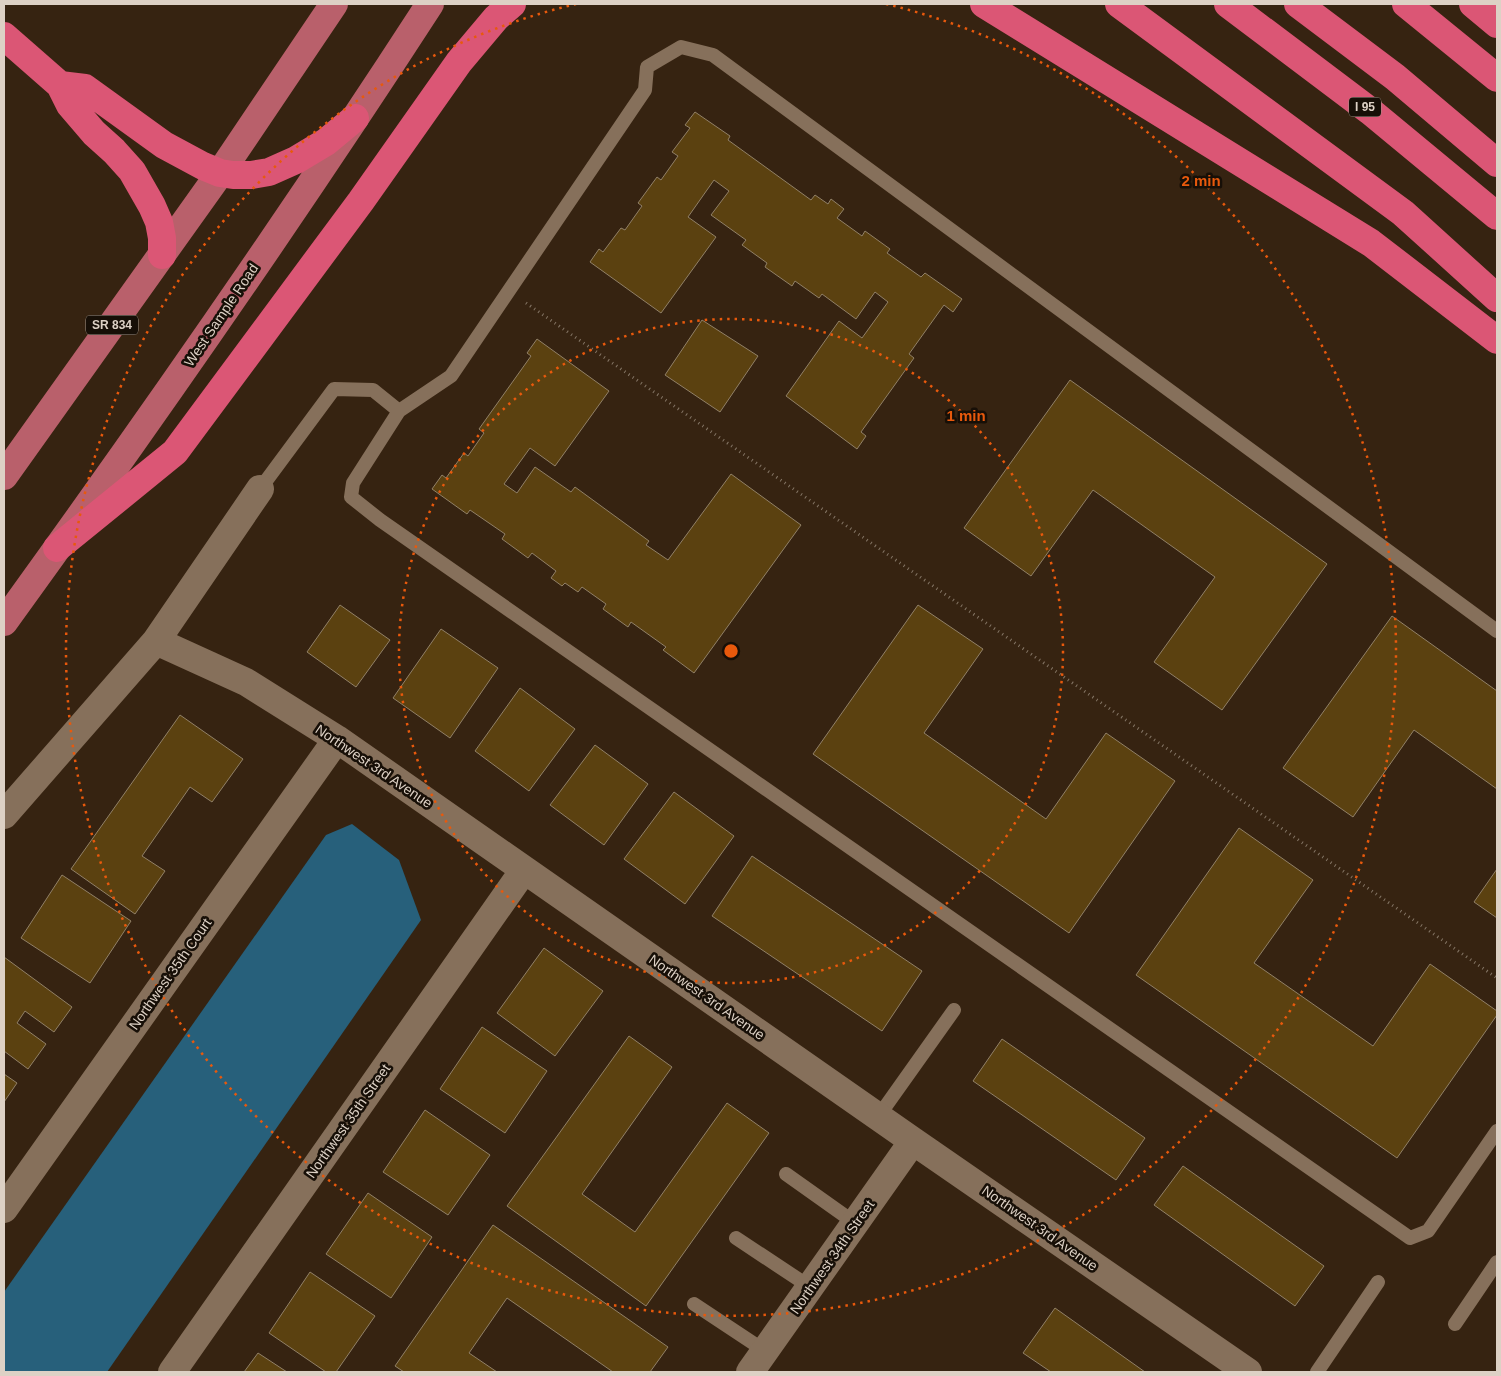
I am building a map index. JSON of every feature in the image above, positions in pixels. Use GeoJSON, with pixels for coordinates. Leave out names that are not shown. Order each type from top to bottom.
{"type":"FeatureCollection","features":[{"type":"Feature","properties":{"kind":"highway"},"geometry":{"type":"LineString","coordinates":[[57,548],[175,452],[362,200],[459,62],[496,18],[512,4]]}},
{"type":"Feature","properties":{"kind":"highway"},"geometry":{"type":"LineString","coordinates":[[984,4],[1371,243],[1497,340]]}},
{"type":"Feature","properties":{"kind":"highway"},"geometry":{"type":"LineString","coordinates":[[1119,4],[1403,213],[1497,298]]}},
{"type":"Feature","properties":{"kind":"highway","name":"I 95"},"geometry":{"type":"LineString","coordinates":[[1228,4],[1370,111],[1497,216]]}},
{"type":"Feature","properties":{"kind":"highway"},"geometry":{"type":"LineString","coordinates":[[1298,4],[1395,77],[1497,163]]}},
{"type":"Feature","properties":{"kind":"highway"},"geometry":{"type":"LineString","coordinates":[[1406,4],[1497,78]]}},
{"type":"Feature","properties":{"kind":"highway"},"geometry":{"type":"LineString","coordinates":[[1473,4],[1497,24]]}},
{"type":"Feature","properties":{"kind":"highway"},"geometry":{"type":"LineString","coordinates":[[4,36],[60,85],[70,105],[94,133],[132,171],[143,188],[159,222],[162,238],[162,256]]}},
{"type":"Feature","properties":{"kind":"highway"},"geometry":{"type":"LineString","coordinates":[[60,85],[86,88],[164,145],[220,173],[251,175],[269,172],[296,160],[326,142],[355,118]]}},
{"type":"Feature","properties":{"kind":"main road","name":"SR 834"},"geometry":{"type":"LineString","coordinates":[[4,476],[162,256],[334,4]]}},
{"type":"Feature","properties":{"kind":"main road","name":"West Sample Road"},"geometry":{"type":"LineString","coordinates":[[4,622],[176,381],[430,4]]}},
{"type":"Feature","properties":{"kind":"street"},"geometry":{"type":"LineString","coordinates":[[4,815],[156,640],[260,489]]}},
{"type":"Feature","properties":{"kind":"street","name":"Northwest 3rd Avenue"},"geometry":{"type":"LineString","coordinates":[[156,640],[246,682],[337,739],[878,1117],[1248,1372]]}},
{"type":"Feature","properties":{"kind":"street","name":"Northwest 35th Court"},"geometry":{"type":"LineString","coordinates":[[4,1209],[337,739]]}},
{"type":"Feature","properties":{"kind":"street","name":"Northwest 35th Street"},"geometry":{"type":"LineString","coordinates":[[172,1372],[524,870]]}},
{"type":"Feature","properties":{"kind":"street","name":"Northwest 34th Street"},"geometry":{"type":"LineString","coordinates":[[757,1362],[914,1141]]}},
{"type":"Feature","properties":{"kind":"lane"},"geometry":{"type":"LineString","coordinates":[[1497,631],[713,55],[682,47],[647,67],[645,90],[451,376],[399,411],[353,483],[351,498],[396,532],[1410,1238],[1428,1231],[1497,1131]]}},
{"type":"Feature","properties":{"kind":"lane"},"geometry":{"type":"LineString","coordinates":[[260,489],[334,389],[372,390],[399,411]]}},
{"type":"Feature","properties":{"kind":"lane"},"geometry":{"type":"LineString","coordinates":[[878,1117],[954,1010]]}},
{"type":"Feature","properties":{"kind":"lane"},"geometry":{"type":"LineString","coordinates":[[786,1174],[855,1223]]}},
{"type":"Feature","properties":{"kind":"lane"},"geometry":{"type":"LineString","coordinates":[[736,1238],[810,1287]]}},
{"type":"Feature","properties":{"kind":"lane"},"geometry":{"type":"LineString","coordinates":[[1455,1324],[1497,1262]]}},
{"type":"Feature","properties":{"kind":"lane"},"geometry":{"type":"LineString","coordinates":[[1317,1372],[1378,1282]]}},
{"type":"Feature","properties":{"kind":"lane"},"geometry":{"type":"LineString","coordinates":[[694,1304],[757,1362]]}},
{"type":"Feature","properties":{"kind":"path"},"geometry":{"type":"LineString","coordinates":[[509,291],[1497,978]]}},
{"type":"Feature","properties":{"kind":"water"},"geometry":{"type":"Polygon","coordinates":[[[352,824],[399,860],[421,920],[107,1372],[4,1372],[4,1292],[326,835],[352,824]]]}},
{"type":"Feature","properties":{"kind":"building"},"geometry":{"type":"Polygon","coordinates":[[[695,112],[730,136],[728,140],[811,200],[815,195],[828,204],[831,199],[844,209],[837,218],[862,236],[865,231],[890,249],[887,253],[921,277],[925,273],[962,299],[953,312],[944,305],[909,354],[914,358],[861,432],[866,436],[857,449],[786,396],[839,321],[862,338],[888,302],[875,292],[856,319],[822,294],[819,298],[795,281],[792,286],[765,267],[767,263],[742,245],[746,240],[711,215],[729,191],[714,180],[688,217],[716,237],[661,313],[590,262],[599,249],[603,252],[621,228],[625,230],[642,206],[638,203],[657,177],[661,180],[678,156],[672,152],[690,128],[685,125],[695,112]]]}},
{"type":"Feature","properties":{"kind":"building"},"geometry":{"type":"Polygon","coordinates":[[[702,320],[758,356],[720,412],[665,375],[702,320]]]}},
{"type":"Feature","properties":{"kind":"building"},"geometry":{"type":"Polygon","coordinates":[[[537,339],[609,391],[555,466],[530,448],[504,484],[517,493],[535,467],[571,492],[575,487],[649,541],[646,545],[668,560],[731,474],[801,525],[694,673],[663,650],[666,647],[631,622],[628,627],[603,609],[606,604],[582,587],[578,592],[565,583],[562,586],[551,578],[556,571],[532,553],[528,558],[502,539],[505,534],[470,510],[467,514],[432,489],[442,475],[446,478],[464,453],[468,456],[484,433],[479,429],[531,356],[527,353],[537,339]]]}},
{"type":"Feature","properties":{"kind":"building"},"geometry":{"type":"Polygon","coordinates":[[[1070,380],[1327,564],[1222,710],[1154,662],[1215,577],[1093,490],[1031,576],[964,528],[1070,380]]]}},
{"type":"Feature","properties":{"kind":"building"},"geometry":{"type":"Polygon","coordinates":[[[340,605],[390,640],[356,687],[307,652],[340,605]]]}},
{"type":"Feature","properties":{"kind":"building"},"geometry":{"type":"Polygon","coordinates":[[[918,605],[983,649],[924,733],[1046,819],[1106,733],[1175,781],[1069,933],[813,754],[918,605]]]}},
{"type":"Feature","properties":{"kind":"building"},"geometry":{"type":"Polygon","coordinates":[[[1392,616],[1497,691],[1497,789],[1414,730],[1353,817],[1283,768],[1392,616]]]}},
{"type":"Feature","properties":{"kind":"building"},"geometry":{"type":"Polygon","coordinates":[[[441,629],[498,668],[450,738],[393,698],[441,629]]]}},
{"type":"Feature","properties":{"kind":"building"},"geometry":{"type":"Polygon","coordinates":[[[520,688],[575,729],[529,791],[475,751],[520,688]]]}},
{"type":"Feature","properties":{"kind":"building"},"geometry":{"type":"Polygon","coordinates":[[[180,715],[243,759],[212,802],[190,787],[142,856],[165,871],[135,914],[71,869],[180,715]]]}},
{"type":"Feature","properties":{"kind":"building"},"geometry":{"type":"Polygon","coordinates":[[[595,745],[648,784],[604,845],[550,805],[595,745]]]}},
{"type":"Feature","properties":{"kind":"building"},"geometry":{"type":"Polygon","coordinates":[[[674,792],[734,836],[685,904],[624,859],[674,792]]]}},
{"type":"Feature","properties":{"kind":"building"},"geometry":{"type":"Polygon","coordinates":[[[1239,828],[1313,880],[1254,963],[1373,1046],[1430,964],[1497,1011],[1497,1015],[1397,1158],[1136,975],[1239,828]]]}},
{"type":"Feature","properties":{"kind":"building"},"geometry":{"type":"Polygon","coordinates":[[[752,856],[922,971],[882,1031],[712,916],[752,856]]]}},
{"type":"Feature","properties":{"kind":"building"},"geometry":{"type":"Polygon","coordinates":[[[1497,869],[1497,918],[1474,902],[1497,869]]]}},
{"type":"Feature","properties":{"kind":"building"},"geometry":{"type":"Polygon","coordinates":[[[62,875],[131,921],[90,983],[21,938],[62,875]]]}},
{"type":"Feature","properties":{"kind":"building"},"geometry":{"type":"Polygon","coordinates":[[[544,948],[603,991],[555,1056],[497,1013],[544,948]]]}},
{"type":"Feature","properties":{"kind":"building"},"geometry":{"type":"Polygon","coordinates":[[[4,957],[72,1007],[54,1032],[25,1011],[17,1023],[46,1044],[28,1069],[4,1051],[4,957]]]}},
{"type":"Feature","properties":{"kind":"building"},"geometry":{"type":"Polygon","coordinates":[[[482,1027],[547,1071],[505,1133],[440,1089],[482,1027]]]}},
{"type":"Feature","properties":{"kind":"building"},"geometry":{"type":"Polygon","coordinates":[[[629,1036],[672,1067],[582,1194],[635,1232],[727,1103],[769,1133],[646,1306],[507,1206],[629,1036]]]}},
{"type":"Feature","properties":{"kind":"building"},"geometry":{"type":"Polygon","coordinates":[[[1002,1039],[1145,1138],[1116,1180],[973,1081],[1002,1039]]]}},
{"type":"Feature","properties":{"kind":"building"},"geometry":{"type":"Polygon","coordinates":[[[4,1074],[17,1083],[4,1102],[4,1074]]]}},
{"type":"Feature","properties":{"kind":"building"},"geometry":{"type":"Polygon","coordinates":[[[425,1110],[490,1155],[448,1215],[383,1172],[425,1110]]]}},
{"type":"Feature","properties":{"kind":"building"},"geometry":{"type":"Polygon","coordinates":[[[1183,1166],[1324,1266],[1295,1306],[1154,1205],[1183,1166]]]}},
{"type":"Feature","properties":{"kind":"building"},"geometry":{"type":"Polygon","coordinates":[[[368,1193],[432,1237],[391,1298],[326,1254],[368,1193]]]}},
{"type":"Feature","properties":{"kind":"building"},"geometry":{"type":"Polygon","coordinates":[[[493,1225],[668,1347],[650,1372],[613,1372],[507,1298],[469,1353],[497,1372],[404,1372],[395,1366],[493,1225]]]}},
{"type":"Feature","properties":{"kind":"building"},"geometry":{"type":"Polygon","coordinates":[[[310,1272],[375,1316],[336,1372],[326,1372],[269,1333],[310,1272]]]}},
{"type":"Feature","properties":{"kind":"building"},"geometry":{"type":"Polygon","coordinates":[[[1055,1308],[1145,1372],[1051,1372],[1023,1353],[1055,1308]]]}},
{"type":"Feature","properties":{"kind":"building"},"geometry":{"type":"Polygon","coordinates":[[[258,1353],[287,1372],[244,1372],[258,1353]]]}}]}
